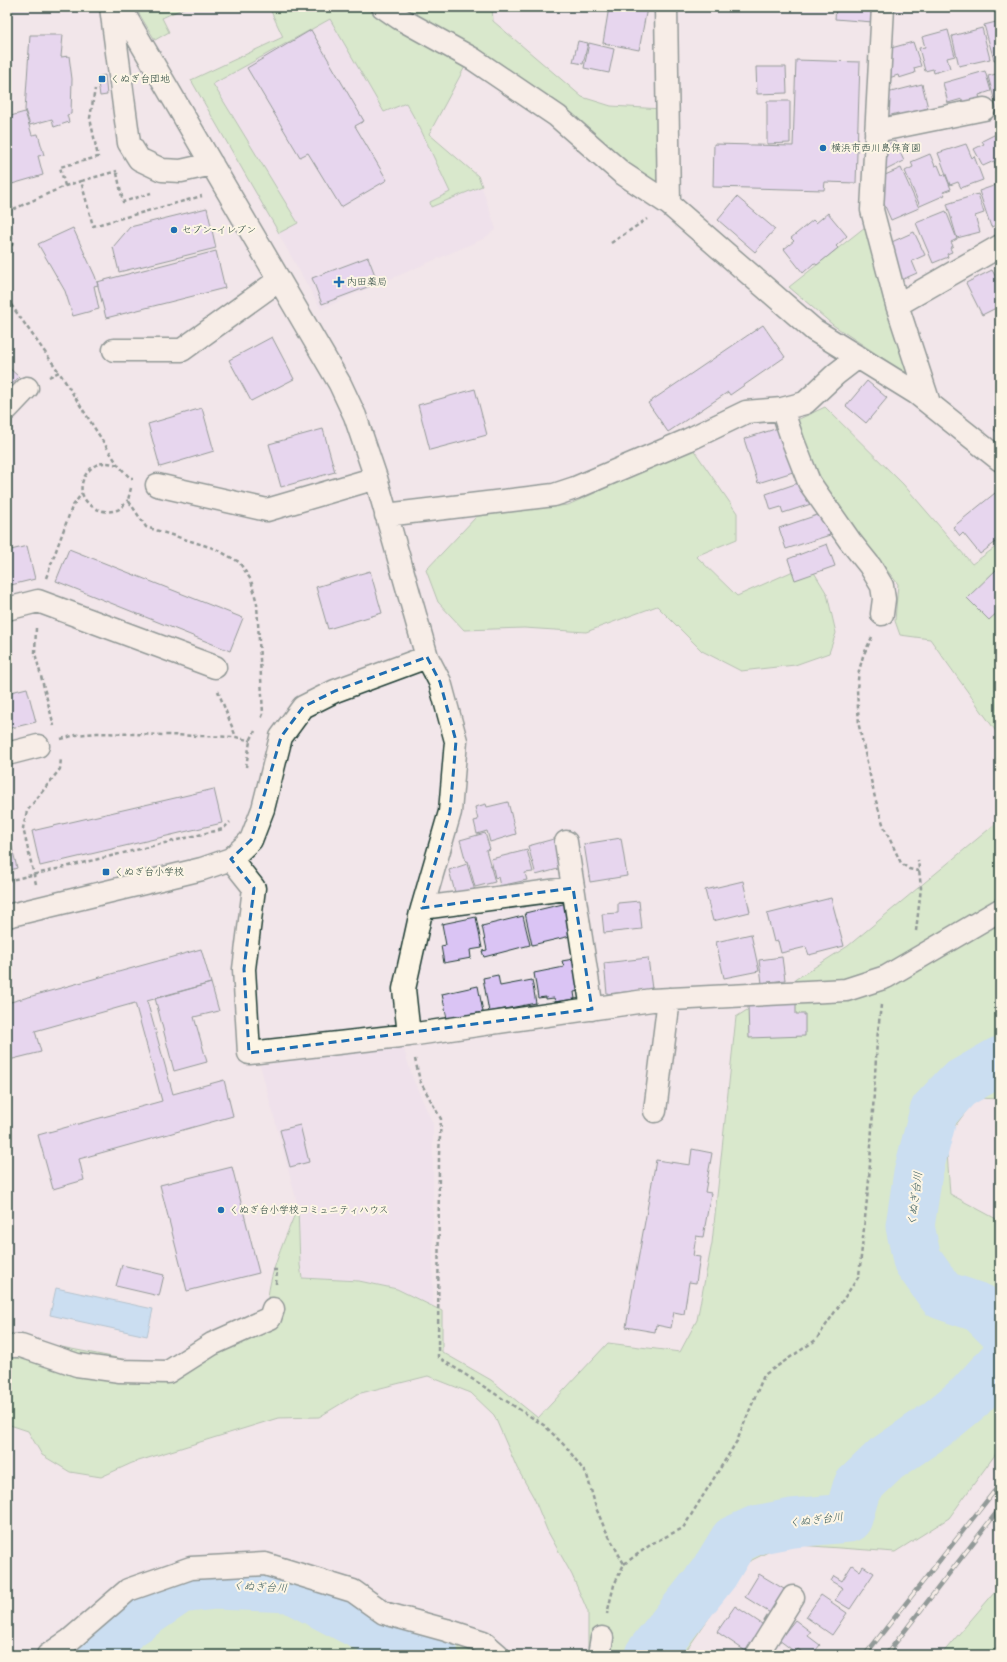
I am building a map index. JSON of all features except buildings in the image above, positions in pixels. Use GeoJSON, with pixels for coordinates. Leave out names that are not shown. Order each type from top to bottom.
{"type":"FeatureCollection","features":[{"type":"Feature","properties":{"kind":"street"},"geometry":{"type":"LineString","coordinates":[[111,7],[129,143],[139,159],[162,170],[181,171],[212,164]]}},
{"type":"Feature","properties":{"kind":"street"},"geometry":{"type":"LineString","coordinates":[[120,7],[340,384],[355,416],[376,478],[427,657],[440,682],[456,741],[450,812],[422,908],[404,989],[409,1035]]}},
{"type":"Feature","properties":{"kind":"street"},"geometry":{"type":"LineString","coordinates":[[383,7],[399,18],[473,59],[557,116],[622,173],[669,204],[814,330],[916,393],[1000,460]]}},
{"type":"Feature","properties":{"kind":"street"},"geometry":{"type":"LineString","coordinates":[[666,7],[669,204]]}},
{"type":"Feature","properties":{"kind":"street"},"geometry":{"type":"LineString","coordinates":[[883,7],[872,210],[897,305],[929,403]]}},
{"type":"Feature","properties":{"kind":"street"},"geometry":{"type":"LineString","coordinates":[[876,131],[984,109]]}},
{"type":"Feature","properties":{"kind":"street"},"geometry":{"type":"LineString","coordinates":[[897,305],[1000,246]]}},
{"type":"Feature","properties":{"kind":"street"},"geometry":{"type":"LineString","coordinates":[[114,350],[182,350],[279,280]]}},
{"type":"Feature","properties":{"kind":"street"},"geometry":{"type":"LineString","coordinates":[[386,514],[554,495],[575,488],[681,443],[746,412],[782,409],[805,403],[836,374],[858,358]]}},
{"type":"Feature","properties":{"kind":"street"},"geometry":{"type":"LineString","coordinates":[[7,409],[27,388]]}},
{"type":"Feature","properties":{"kind":"street"},"geometry":{"type":"LineString","coordinates":[[782,409],[809,482],[850,541],[870,566],[882,586],[884,599],[882,614]]}},
{"type":"Feature","properties":{"kind":"street"},"geometry":{"type":"LineString","coordinates":[[157,485],[267,510],[376,478]]}},
{"type":"Feature","properties":{"kind":"street"},"geometry":{"type":"LineString","coordinates":[[7,609],[38,601],[211,665]]}},
{"type":"Feature","properties":{"kind":"street"},"geometry":{"type":"LineString","coordinates":[[7,916],[202,869],[231,859],[251,840],[262,809],[281,737],[303,707],[335,691],[427,657]]}},
{"type":"Feature","properties":{"kind":"street"},"geometry":{"type":"LineString","coordinates":[[7,754],[48,743]]}},
{"type":"Feature","properties":{"kind":"street"},"geometry":{"type":"LineString","coordinates":[[566,842],[592,1009]]}},
{"type":"Feature","properties":{"kind":"street"},"geometry":{"type":"LineString","coordinates":[[231,859],[254,888],[244,969],[249,1053],[409,1035],[669,999],[846,990],[886,977],[1000,910]]}},
{"type":"Feature","properties":{"kind":"street"},"geometry":{"type":"LineString","coordinates":[[422,908],[573,888]]}},
{"type":"Feature","properties":{"kind":"street"},"geometry":{"type":"LineString","coordinates":[[655,1111],[669,999]]}},
{"type":"Feature","properties":{"kind":"street"},"geometry":{"type":"LineString","coordinates":[[7,1346],[21,1346],[77,1365],[120,1371],[168,1372],[212,1344],[270,1318],[272,1309]]}},
{"type":"Feature","properties":{"kind":"street"},"geometry":{"type":"LineString","coordinates":[[48,1655],[70,1640],[128,1590],[191,1568],[265,1564],[353,1591],[384,1613],[446,1630],[482,1642],[498,1655]]}},
{"type":"Feature","properties":{"kind":"street"},"geometry":{"type":"LineString","coordinates":[[757,1655],[793,1598]]}},
{"type":"Feature","properties":{"kind":"path"},"geometry":{"type":"LineString","coordinates":[[65,186],[60,167],[98,157],[90,118],[96,82]]}},
{"type":"Feature","properties":{"kind":"path"},"geometry":{"type":"LineString","coordinates":[[7,212],[65,186],[117,171]]}},
{"type":"Feature","properties":{"kind":"path"},"geometry":{"type":"LineString","coordinates":[[81,181],[93,226],[203,196]]}},
{"type":"Feature","properties":{"kind":"path"},"geometry":{"type":"LineString","coordinates":[[610,243],[669,204]]}},
{"type":"Feature","properties":{"kind":"path"},"geometry":{"type":"LineString","coordinates":[[7,222],[13,242],[7,264]]}},
{"type":"Feature","properties":{"kind":"path"},"geometry":{"type":"LineString","coordinates":[[7,299],[59,372],[118,465],[130,478],[157,485]]}},
{"type":"Feature","properties":{"kind":"path"},"geometry":{"type":"LineString","coordinates":[[27,388],[59,372]]}},
{"type":"Feature","properties":{"kind":"path"},"geometry":{"type":"LineString","coordinates":[[36,884],[23,828],[27,810],[60,769],[61,756],[48,743],[35,653],[38,601],[72,506],[82,493],[83,479],[91,468],[104,462],[118,465]]}},
{"type":"Feature","properties":{"kind":"path"},"geometry":{"type":"LineString","coordinates":[[82,493],[90,505],[102,512],[117,510],[128,500],[131,487],[130,478]]}},
{"type":"Feature","properties":{"kind":"path"},"geometry":{"type":"LineString","coordinates":[[128,500],[146,527],[216,549],[239,562],[251,580],[257,604],[263,714],[260,720]]}},
{"type":"Feature","properties":{"kind":"path"},"geometry":{"type":"LineString","coordinates":[[882,614],[863,656],[859,672],[857,689],[859,726],[875,798],[884,827],[901,863],[909,869],[919,871]]}},
{"type":"Feature","properties":{"kind":"path"},"geometry":{"type":"LineString","coordinates":[[211,665],[236,737]]}},
{"type":"Feature","properties":{"kind":"path"},"geometry":{"type":"LineString","coordinates":[[245,770],[250,740],[257,727]]}},
{"type":"Feature","properties":{"kind":"path"},"geometry":{"type":"LineString","coordinates":[[48,743],[76,735],[97,733],[236,737],[278,746]]}},
{"type":"Feature","properties":{"kind":"path"},"geometry":{"type":"LineString","coordinates":[[7,881],[223,829],[232,820]]}},
{"type":"Feature","properties":{"kind":"path"},"geometry":{"type":"LineString","coordinates":[[174,841],[175,845]]}},
{"type":"Feature","properties":{"kind":"path"},"geometry":{"type":"LineString","coordinates":[[912,962],[921,888],[918,860]]}},
{"type":"Feature","properties":{"kind":"path"},"geometry":{"type":"LineString","coordinates":[[600,1646],[614,1585],[624,1564],[653,1543],[683,1528],[737,1441],[764,1375],[816,1340],[859,1276],[869,1180],[878,1016]]}},
{"type":"Feature","properties":{"kind":"path"},"geometry":{"type":"LineString","coordinates":[[409,1035],[420,1080],[441,1119],[439,1154],[438,1357],[544,1426],[568,1448],[587,1475],[596,1508],[604,1527],[624,1564]]}},
{"type":"Feature","properties":{"kind":"path"},"geometry":{"type":"LineString","coordinates":[[273,1270],[277,1270],[277,1275]]}},
{"type":"Feature","properties":{"kind":"highlighted area"},"geometry":{"type":"Polygon","coordinates":[[[427,657],[440,682],[456,741],[450,812],[422,908],[573,888],[592,1009],[249,1053],[244,969],[254,888],[231,859],[251,840],[281,737],[303,707],[335,691],[427,657]]]}},
{"type":"Feature","properties":{"kind":"shaded area"},"geometry":{"type":"Polygon","coordinates":[[[351,7],[420,128],[478,176],[496,229],[483,239],[321,309],[191,80],[351,7]]]}},
{"type":"Feature","properties":{"kind":"shaded area"},"geometry":{"type":"Polygon","coordinates":[[[403,1046],[413,1079],[433,1124],[433,1307],[397,1289],[359,1281],[302,1278],[300,1265],[298,1206],[260,1065],[403,1046]]]}},
{"type":"Feature","properties":{"kind":"green space"},"geometry":{"type":"Polygon","coordinates":[[[135,7],[186,7],[162,18],[169,32],[155,40],[135,7]]]}},
{"type":"Feature","properties":{"kind":"green space"},"geometry":{"type":"Polygon","coordinates":[[[269,7],[492,7],[493,21],[582,97],[611,106],[662,109],[660,190],[468,61],[429,134],[478,176],[482,186],[431,207],[430,202],[450,192],[420,128],[406,103],[384,112],[330,19],[213,84],[298,223],[279,233],[191,80],[283,37],[269,7]]]}},
{"type":"Feature","properties":{"kind":"green space"},"geometry":{"type":"Polygon","coordinates":[[[865,227],[885,305],[914,379],[833,325],[789,287],[865,227]]]}},
{"type":"Feature","properties":{"kind":"green space"},"geometry":{"type":"Polygon","coordinates":[[[825,407],[903,484],[972,564],[1000,544],[1000,737],[930,639],[900,635],[895,621],[898,584],[831,500],[795,421],[825,407]]]}},
{"type":"Feature","properties":{"kind":"green space"},"geometry":{"type":"Polygon","coordinates":[[[693,449],[737,513],[737,539],[696,556],[737,596],[809,564],[827,594],[836,633],[829,653],[795,665],[741,671],[702,651],[657,606],[586,632],[524,628],[464,630],[438,602],[426,570],[477,516],[568,505],[693,449]]]}},
{"type":"Feature","properties":{"kind":"green space"},"geometry":{"type":"Polygon","coordinates":[[[1000,820],[1000,1099],[976,1098],[946,1138],[950,1194],[1000,1221],[1000,1448],[949,1518],[895,1552],[784,1544],[748,1562],[683,1655],[588,1655],[588,1612],[572,1575],[547,1530],[534,1498],[517,1468],[494,1415],[471,1393],[428,1376],[357,1394],[319,1417],[278,1418],[132,1463],[101,1477],[70,1472],[42,1455],[28,1431],[10,1425],[7,1428],[7,1340],[26,1340],[163,1367],[267,1310],[270,1283],[298,1206],[300,1265],[302,1278],[359,1281],[397,1289],[442,1311],[442,1352],[491,1380],[538,1418],[608,1343],[680,1352],[697,1320],[712,1243],[736,1017],[848,946],[1000,820]]]}},
{"type":"Feature","properties":{"kind":"green space"},"geometry":{"type":"Polygon","coordinates":[[[262,1572],[339,1592],[487,1655],[71,1655],[120,1616],[180,1580],[262,1572]]]}},
{"type":"Feature","properties":{"kind":"green space"},"geometry":{"type":"Polygon","coordinates":[[[1000,1586],[1000,1655],[941,1655],[1000,1586]]]}},
{"type":"Feature","properties":{"kind":"water"},"geometry":{"type":"Polygon","coordinates":[[[56,1288],[153,1309],[147,1336],[50,1315],[56,1288]]]}},
{"type":"Feature","properties":{"kind":"waterway","name":"くぬぎ台川"},"geometry":{"type":"LineString","coordinates":[[1000,1061],[958,1085],[934,1111],[918,1173],[910,1226],[917,1260],[942,1295],[980,1308],[1000,1328]]}},
{"type":"Feature","properties":{"kind":"waterway","name":"くぬぎ台川"},"geometry":{"type":"LineString","coordinates":[[649,1655],[714,1573],[734,1540],[756,1530],[792,1523],[848,1518],[857,1487],[886,1459],[937,1424],[970,1397],[1000,1364]]}},
{"type":"Feature","properties":{"kind":"waterway","name":"くぬぎ台川"},"geometry":{"type":"LineString","coordinates":[[94,1655],[126,1626],[180,1589],[216,1585],[290,1588],[376,1633],[434,1655]]}},
{"type":"Feature","properties":{"kind":"railway"},"geometry":{"type":"LineString","coordinates":[[865,1655],[1000,1484]]}},
{"type":"Feature","properties":{"kind":"railway"},"geometry":{"type":"LineString","coordinates":[[886,1655],[1000,1508]]}},
{"type":"Feature","properties":{"kind":"place","name":"くぬぎ台団地"},"geometry":{"type":"Point","coordinates":[102,79]}},
{"type":"Feature","properties":{"kind":"place","name":"横浜市西川島保育園"},"geometry":{"type":"Point","coordinates":[823,148]}},
{"type":"Feature","properties":{"kind":"place","name":"セブン-イレブン"},"geometry":{"type":"Point","coordinates":[174,230]}},
{"type":"Feature","properties":{"kind":"place","name":"内田薬局"},"geometry":{"type":"Point","coordinates":[339,282]}},
{"type":"Feature","properties":{"kind":"place","name":"くぬぎ台小学校"},"geometry":{"type":"Point","coordinates":[106,872]}},
{"type":"Feature","properties":{"kind":"place","name":"くぬぎ台小学校コミュニティハウス"},"geometry":{"type":"Point","coordinates":[221,1210]}}]}
